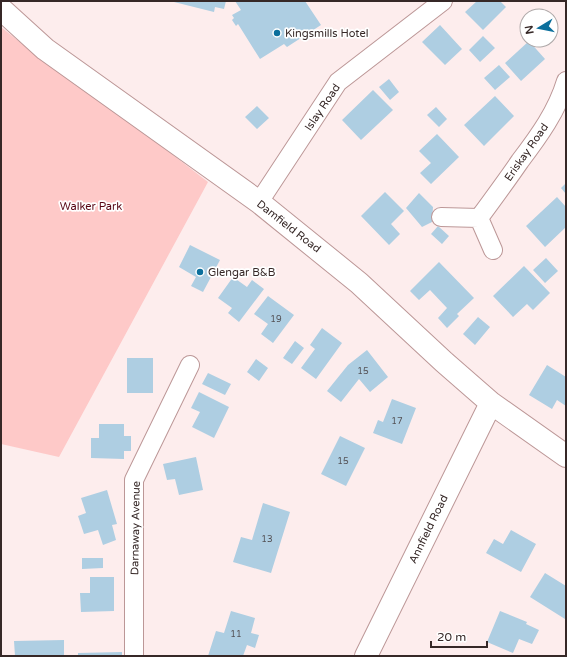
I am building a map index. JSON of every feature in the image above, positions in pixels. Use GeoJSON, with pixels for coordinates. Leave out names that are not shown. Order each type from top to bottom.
{"type":"FeatureCollection","features":[{"type":"Feature","properties":{"kind":"main road","name":"Damfield Road"},"geometry":{"type":"LineString","coordinates":[[1,10],[45,49],[259,202],[359,283],[444,362],[491,403],[566,456]]}},
{"type":"Feature","properties":{"kind":"main road","name":"Annfield Road"},"geometry":{"type":"LineString","coordinates":[[366,656],[491,403]]}},
{"type":"Feature","properties":{"kind":"street","name":"Islay Road"},"geometry":{"type":"LineString","coordinates":[[259,202],[338,82],[443,1]]}},
{"type":"Feature","properties":{"kind":"street","name":"Eriskay Road"},"geometry":{"type":"LineString","coordinates":[[479,218],[537,138],[551,116],[566,81]]}},
{"type":"Feature","properties":{"kind":"street"},"geometry":{"type":"LineString","coordinates":[[441,217],[479,218],[493,250]]}},
{"type":"Feature","properties":{"kind":"street","name":"Darnaway Avenue"},"geometry":{"type":"LineString","coordinates":[[134,656],[134,480],[190,365]]}},
{"type":"Feature","properties":{"kind":"green space","name":"Walker Park"},"geometry":{"type":"Polygon","coordinates":[[[1,27],[46,63],[147,135],[208,182],[59,457],[1,444],[1,27]]]}},
{"type":"Feature","properties":{"kind":"building"},"geometry":{"type":"Polygon","coordinates":[[[170,1],[226,1],[224,9],[215,7],[214,12],[170,1]]]}},
{"type":"Feature","properties":{"kind":"building","name":"Kingsmills Hotel"},"geometry":{"type":"Polygon","coordinates":[[[235,1],[305,1],[321,25],[287,47],[284,44],[260,59],[238,24],[236,26],[232,20],[234,18],[232,15],[241,10],[235,1]]]}},
{"type":"Feature","properties":{"kind":"building"},"geometry":{"type":"Polygon","coordinates":[[[477,1],[500,1],[506,7],[483,30],[465,12],[477,1]]]}},
{"type":"Feature","properties":{"kind":"building"},"geometry":{"type":"Polygon","coordinates":[[[440,25],[462,49],[445,65],[422,42],[440,25]]]}},
{"type":"Feature","properties":{"kind":"building"},"geometry":{"type":"Polygon","coordinates":[[[483,36],[495,48],[480,62],[469,50],[483,36]]]}},
{"type":"Feature","properties":{"kind":"building"},"geometry":{"type":"Polygon","coordinates":[[[521,48],[535,48],[545,59],[521,81],[505,63],[521,48]]]}},
{"type":"Feature","properties":{"kind":"building"},"geometry":{"type":"Polygon","coordinates":[[[499,65],[510,77],[495,90],[484,78],[499,65]]]}},
{"type":"Feature","properties":{"kind":"building"},"geometry":{"type":"Polygon","coordinates":[[[389,79],[399,92],[390,100],[379,87],[389,79]]]}},
{"type":"Feature","properties":{"kind":"building"},"geometry":{"type":"Polygon","coordinates":[[[373,90],[393,110],[361,140],[342,120],[373,90]]]}},
{"type":"Feature","properties":{"kind":"building"},"geometry":{"type":"Polygon","coordinates":[[[495,96],[514,116],[484,146],[464,125],[495,96]]]}},
{"type":"Feature","properties":{"kind":"building"},"geometry":{"type":"Polygon","coordinates":[[[257,106],[269,118],[257,129],[245,117],[257,106]]]}},
{"type":"Feature","properties":{"kind":"building"},"geometry":{"type":"Polygon","coordinates":[[[436,107],[447,119],[439,127],[427,115],[436,107]]]}},
{"type":"Feature","properties":{"kind":"building"},"geometry":{"type":"Polygon","coordinates":[[[437,134],[459,157],[431,184],[420,173],[431,163],[419,151],[437,134]]]}},
{"type":"Feature","properties":{"kind":"building"},"geometry":{"type":"Polygon","coordinates":[[[566,183],[566,194],[561,188],[566,183]]]}},
{"type":"Feature","properties":{"kind":"building"},"geometry":{"type":"Polygon","coordinates":[[[385,192],[404,211],[391,224],[400,234],[389,245],[361,216],[385,192]]]}},
{"type":"Feature","properties":{"kind":"building"},"geometry":{"type":"Polygon","coordinates":[[[419,193],[433,207],[432,222],[422,227],[406,208],[419,193]]]}},
{"type":"Feature","properties":{"kind":"building"},"geometry":{"type":"Polygon","coordinates":[[[557,197],[566,207],[566,227],[545,247],[526,226],[557,197]]]}},
{"type":"Feature","properties":{"kind":"building"},"geometry":{"type":"Polygon","coordinates":[[[438,226],[449,236],[442,244],[431,234],[438,226]]]}},
{"type":"Feature","properties":{"kind":"building","name":"Glengar B&B"},"geometry":{"type":"Polygon","coordinates":[[[190,245],[220,260],[203,292],[191,286],[196,277],[179,267],[190,245]]]}},
{"type":"Feature","properties":{"kind":"building"},"geometry":{"type":"Polygon","coordinates":[[[546,258],[558,271],[545,283],[533,270],[546,258]]]}},
{"type":"Feature","properties":{"kind":"building"},"geometry":{"type":"Polygon","coordinates":[[[439,262],[474,298],[457,314],[459,316],[447,328],[438,318],[447,308],[430,290],[419,300],[410,291],[439,262]]]}},
{"type":"Feature","properties":{"kind":"building"},"geometry":{"type":"Polygon","coordinates":[[[524,266],[550,293],[533,310],[527,304],[513,317],[493,296],[524,266]]]}},
{"type":"Feature","properties":{"kind":"building"},"geometry":{"type":"Polygon","coordinates":[[[233,277],[247,287],[252,280],[264,289],[239,322],[228,313],[232,308],[218,298],[233,277]]]}},
{"type":"Feature","properties":{"kind":"building"},"geometry":{"type":"Polygon","coordinates":[[[268,296],[294,315],[273,343],[261,334],[268,324],[254,314],[268,296]]]}},
{"type":"Feature","properties":{"kind":"building"},"geometry":{"type":"Polygon","coordinates":[[[478,317],[490,327],[475,345],[463,334],[478,317]]]}},
{"type":"Feature","properties":{"kind":"building"},"geometry":{"type":"Polygon","coordinates":[[[322,328],[342,343],[316,379],[301,368],[315,349],[310,345],[322,328]]]}},
{"type":"Feature","properties":{"kind":"building"},"geometry":{"type":"Polygon","coordinates":[[[295,341],[304,348],[292,364],[283,358],[295,341]]]}},
{"type":"Feature","properties":{"kind":"building"},"geometry":{"type":"Polygon","coordinates":[[[367,350],[388,377],[370,392],[359,379],[341,402],[327,391],[348,365],[367,350]]]}},
{"type":"Feature","properties":{"kind":"building"},"geometry":{"type":"Polygon","coordinates":[[[127,358],[153,358],[153,393],[127,393],[127,358]]]}},
{"type":"Feature","properties":{"kind":"building"},"geometry":{"type":"Polygon","coordinates":[[[256,359],[268,368],[259,381],[247,372],[256,359]]]}},
{"type":"Feature","properties":{"kind":"building"},"geometry":{"type":"Polygon","coordinates":[[[547,365],[566,377],[566,406],[557,400],[552,409],[529,395],[547,365]]]}},
{"type":"Feature","properties":{"kind":"building"},"geometry":{"type":"Polygon","coordinates":[[[208,373],[231,384],[225,395],[202,384],[208,373]]]}},
{"type":"Feature","properties":{"kind":"building"},"geometry":{"type":"Polygon","coordinates":[[[199,392],[229,407],[214,438],[192,427],[200,412],[191,408],[199,392]]]}},
{"type":"Feature","properties":{"kind":"building"},"geometry":{"type":"Polygon","coordinates":[[[392,399],[416,408],[402,444],[373,433],[378,420],[383,422],[392,399]]]}},
{"type":"Feature","properties":{"kind":"building"},"geometry":{"type":"Polygon","coordinates":[[[99,424],[124,424],[124,436],[131,436],[131,451],[124,451],[124,459],[91,458],[91,438],[99,438],[99,424]]]}},
{"type":"Feature","properties":{"kind":"building"},"geometry":{"type":"Polygon","coordinates":[[[340,436],[365,448],[346,486],[321,474],[340,436]]]}},
{"type":"Feature","properties":{"kind":"building"},"geometry":{"type":"Polygon","coordinates":[[[196,457],[203,490],[179,495],[175,479],[167,480],[163,464],[196,457]]]}},
{"type":"Feature","properties":{"kind":"building"},"geometry":{"type":"Polygon","coordinates":[[[107,490],[117,524],[112,525],[116,540],[103,545],[98,530],[84,534],[78,516],[86,513],[81,498],[107,490]]]}},
{"type":"Feature","properties":{"kind":"building"},"geometry":{"type":"Polygon","coordinates":[[[263,503],[290,512],[271,573],[233,562],[241,537],[252,540],[263,503]]]}},
{"type":"Feature","properties":{"kind":"building"},"geometry":{"type":"Polygon","coordinates":[[[511,530],[536,544],[521,572],[486,553],[494,539],[503,544],[511,530]]]}},
{"type":"Feature","properties":{"kind":"building"},"geometry":{"type":"Polygon","coordinates":[[[82,558],[103,558],[103,568],[82,569],[82,558]]]}},
{"type":"Feature","properties":{"kind":"building"},"geometry":{"type":"Polygon","coordinates":[[[545,573],[566,586],[565,619],[530,597],[545,573]]]}},
{"type":"Feature","properties":{"kind":"building"},"geometry":{"type":"Polygon","coordinates":[[[90,577],[114,577],[114,611],[81,612],[80,593],[90,593],[90,577]]]}},
{"type":"Feature","properties":{"kind":"building"},"geometry":{"type":"Polygon","coordinates":[[[231,611],[255,618],[251,633],[259,635],[255,648],[247,645],[243,656],[208,656],[216,631],[224,633],[231,611]]]}},
{"type":"Feature","properties":{"kind":"building"},"geometry":{"type":"Polygon","coordinates":[[[500,611],[527,622],[526,624],[539,630],[532,644],[519,639],[513,653],[487,642],[500,611]]]}},
{"type":"Feature","properties":{"kind":"building"},"geometry":{"type":"Polygon","coordinates":[[[64,640],[64,656],[15,656],[14,641],[64,640]]]}},
{"type":"Feature","properties":{"kind":"building"},"geometry":{"type":"Polygon","coordinates":[[[122,652],[122,656],[78,656],[78,653],[122,652]]]}},
{"type":"Feature","properties":{"kind":"place","name":"Kingsmills Hotel"},"geometry":{"type":"Point","coordinates":[277,33]}},
{"type":"Feature","properties":{"kind":"place","name":"Glengar B&B"},"geometry":{"type":"Point","coordinates":[200,272]}}]}
